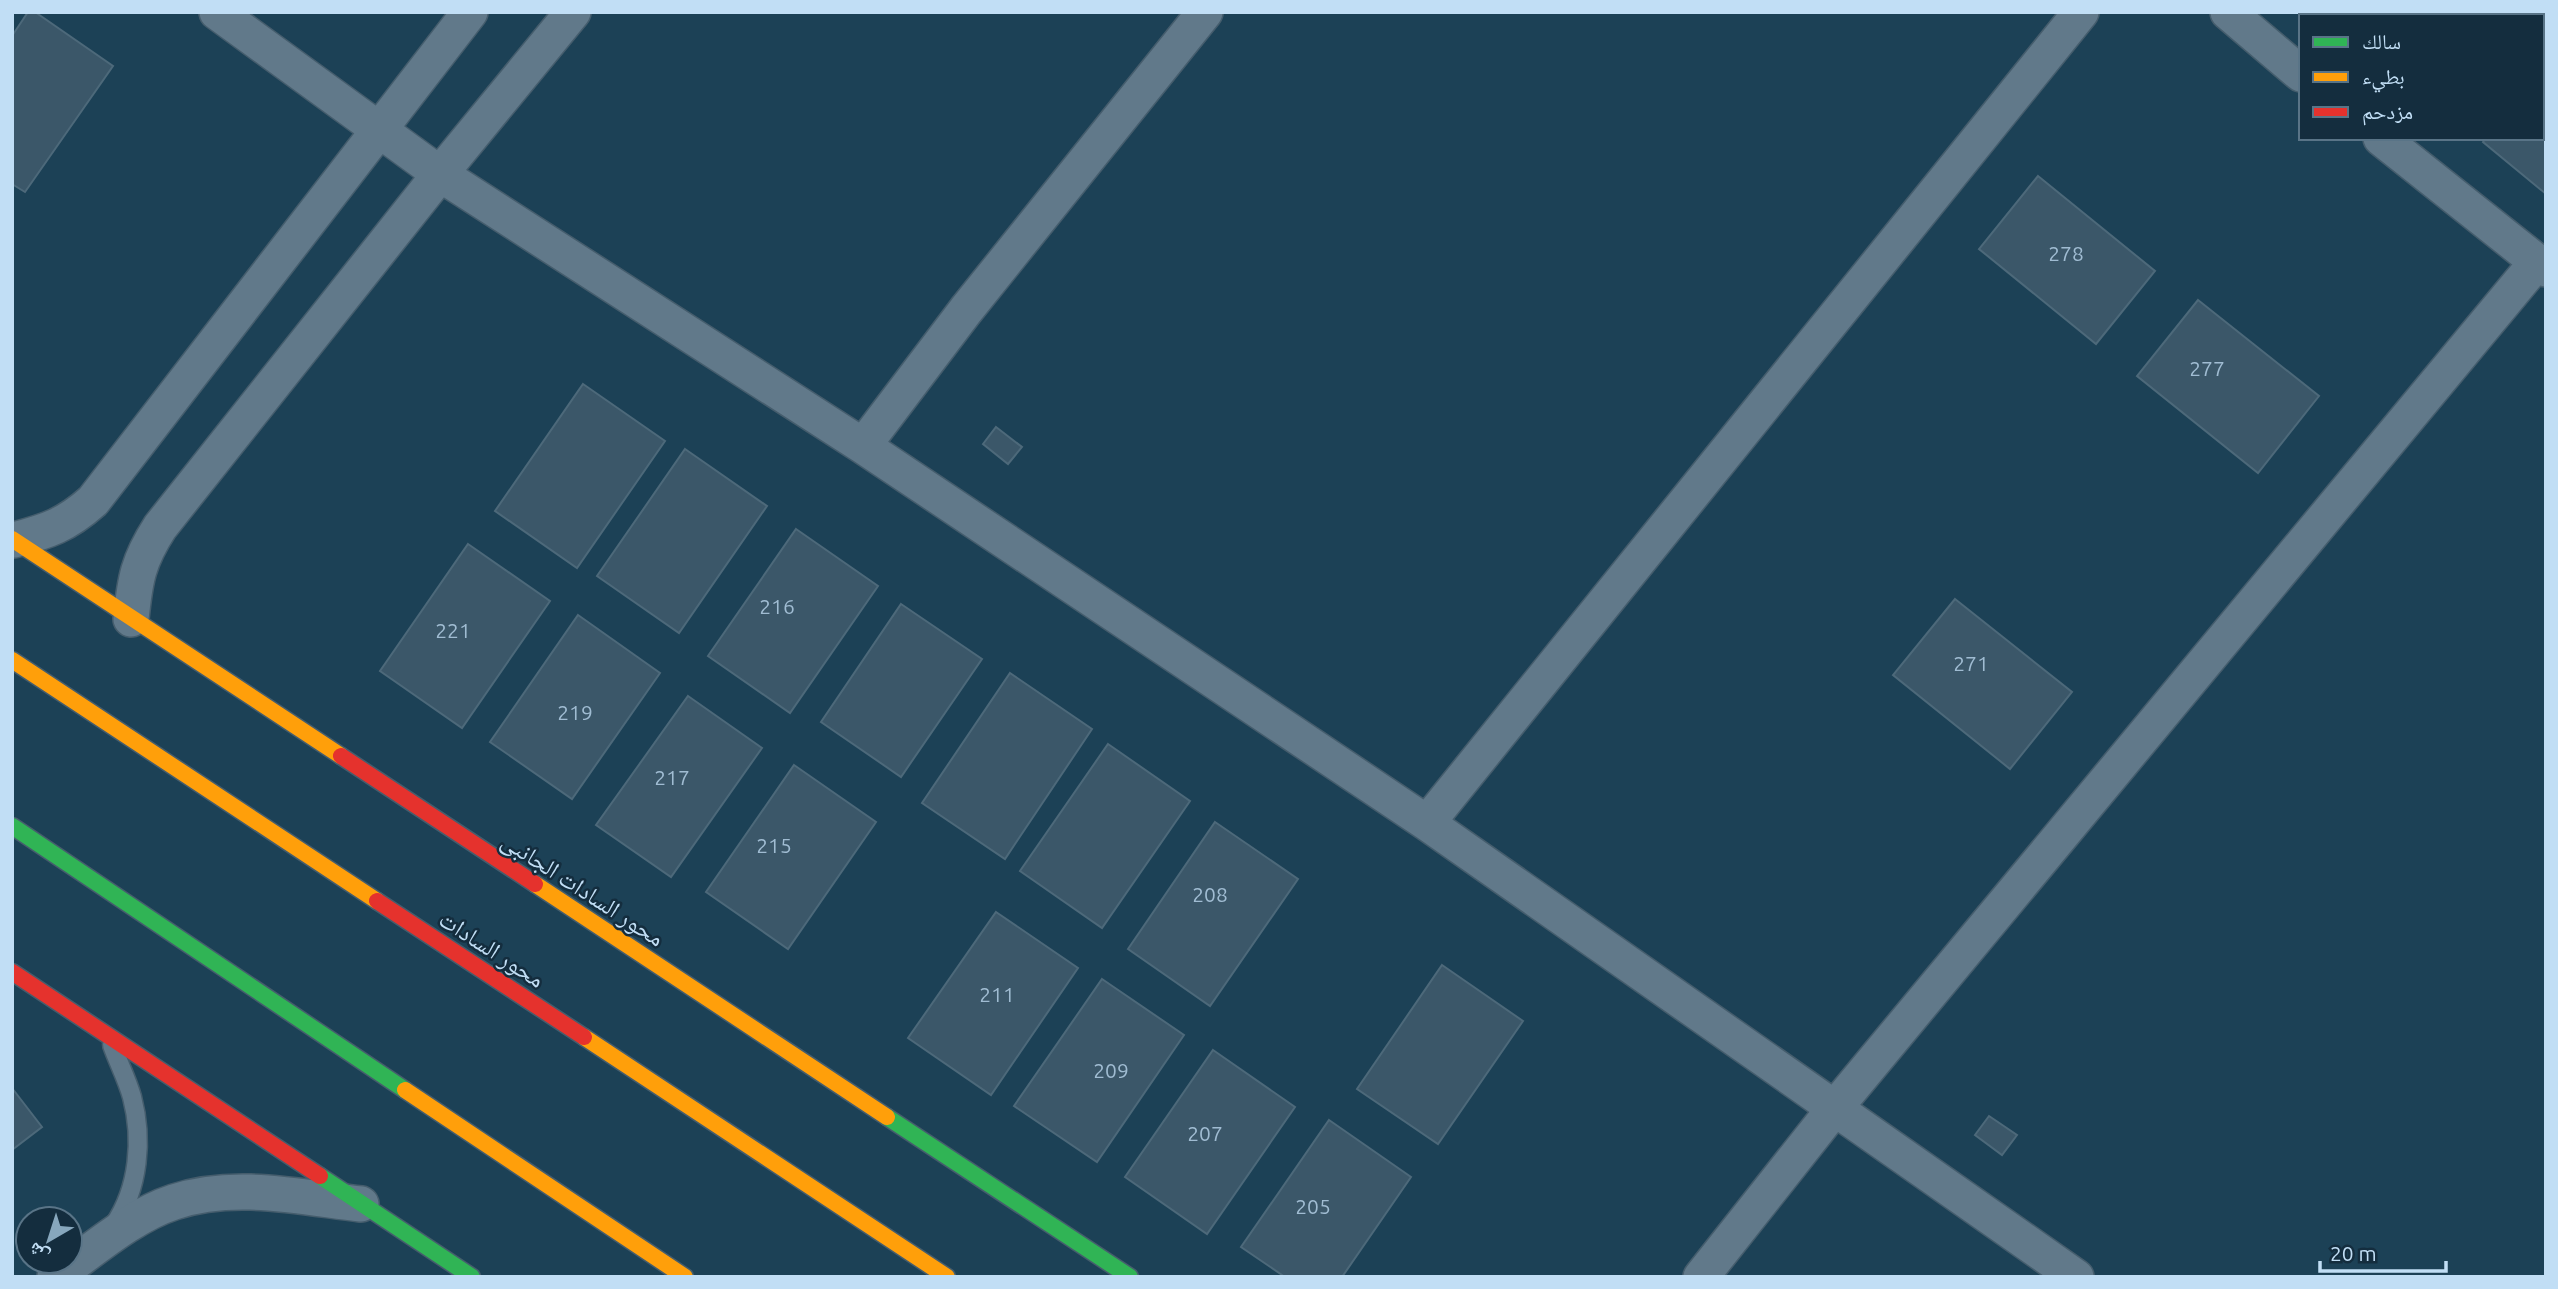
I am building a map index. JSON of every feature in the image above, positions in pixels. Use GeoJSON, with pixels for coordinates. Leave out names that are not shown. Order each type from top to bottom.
{"type":"FeatureCollection","features":[{"type":"Feature","properties":{"kind":"main road","name":"محور السادات الجانبى"},"geometry":{"type":"LineString","coordinates":[[13,540],[1130,1277]]}},
{"type":"Feature","properties":{"kind":"main road","name":"محور السادات"},"geometry":{"type":"LineString","coordinates":[[12,660],[947,1277]]}},
{"type":"Feature","properties":{"kind":"main road"},"geometry":{"type":"LineString","coordinates":[[12,826],[685,1277]]}},
{"type":"Feature","properties":{"kind":"main road"},"geometry":{"type":"LineString","coordinates":[[12,972],[472,1277]]}},
{"type":"Feature","properties":{"kind":"street"},"geometry":{"type":"LineString","coordinates":[[217,12],[440,174],[863,446],[1427,822],[2076,1277]]}},
{"type":"Feature","properties":{"kind":"street"},"geometry":{"type":"LineString","coordinates":[[13,540],[47,531],[73,519],[93,501],[382,130],[470,12]]}},
{"type":"Feature","properties":{"kind":"street"},"geometry":{"type":"LineString","coordinates":[[131,619],[135,581],[142,554],[159,527],[440,174],[573,12]]}},
{"type":"Feature","properties":{"kind":"street"},"geometry":{"type":"LineString","coordinates":[[863,446],[967,310],[1205,12]]}},
{"type":"Feature","properties":{"kind":"street"},"geometry":{"type":"LineString","coordinates":[[1427,822],[2081,12]]}},
{"type":"Feature","properties":{"kind":"street"},"geometry":{"type":"LineString","coordinates":[[2228,12],[2299,72]]}},
{"type":"Feature","properties":{"kind":"street"},"geometry":{"type":"LineString","coordinates":[[1701,1277],[1834,1109],[2542,266],[2384,140]]}},
{"type":"Feature","properties":{"kind":"street"},"geometry":{"type":"LineString","coordinates":[[55,1277],[146,1215],[173,1202],[213,1193],[238,1192],[361,1204]]}},
{"type":"Feature","properties":{"kind":"lane"},"geometry":{"type":"LineString","coordinates":[[100,1245],[122,1213],[132,1189],[137,1162],[138,1132],[132,1097],[108,1036]]}},
{"type":"Feature","properties":{"kind":"building"},"geometry":{"type":"Polygon","coordinates":[[[28,12],[35,12],[113,66],[25,192],[12,184],[12,36],[28,12]]]}},
{"type":"Feature","properties":{"kind":"building"},"geometry":{"type":"Polygon","coordinates":[[[2356,12],[2392,12],[2390,14],[2356,12]]]}},
{"type":"Feature","properties":{"kind":"building"},"geometry":{"type":"Polygon","coordinates":[[[2418,12],[2541,12],[2540,14],[2416,14],[2418,12]]]}},
{"type":"Feature","properties":{"kind":"building"},"geometry":{"type":"Polygon","coordinates":[[[2546,65],[2546,194],[2483,142],[2544,140],[2546,65]]]}},
{"type":"Feature","properties":{"kind":"building"},"geometry":{"type":"Polygon","coordinates":[[[2038,176],[2155,271],[2096,344],[1979,249],[2038,176]]]}},
{"type":"Feature","properties":{"kind":"building"},"geometry":{"type":"Polygon","coordinates":[[[2198,300],[2319,396],[2258,473],[2137,376],[2198,300]]]}},
{"type":"Feature","properties":{"kind":"building"},"geometry":{"type":"Polygon","coordinates":[[[583,384],[665,441],[577,568],[495,511],[583,384]]]}},
{"type":"Feature","properties":{"kind":"building"},"geometry":{"type":"Polygon","coordinates":[[[996,427],[1022,447],[1008,464],[983,444],[996,427]]]}},
{"type":"Feature","properties":{"kind":"building"},"geometry":{"type":"Polygon","coordinates":[[[685,449],[767,506],[679,633],[597,576],[685,449]]]}},
{"type":"Feature","properties":{"kind":"building"},"geometry":{"type":"Polygon","coordinates":[[[796,529],[878,586],[790,713],[708,656],[796,529]]]}},
{"type":"Feature","properties":{"kind":"building"},"geometry":{"type":"Polygon","coordinates":[[[468,544],[550,601],[462,728],[380,671],[468,544]]]}},
{"type":"Feature","properties":{"kind":"building"},"geometry":{"type":"Polygon","coordinates":[[[1955,599],[2072,692],[2010,769],[1893,675],[1955,599]]]}},
{"type":"Feature","properties":{"kind":"building"},"geometry":{"type":"Polygon","coordinates":[[[901,604],[982,659],[901,777],[821,722],[901,604]]]}},
{"type":"Feature","properties":{"kind":"building"},"geometry":{"type":"Polygon","coordinates":[[[578,615],[660,673],[572,799],[490,742],[578,615]]]}},
{"type":"Feature","properties":{"kind":"building"},"geometry":{"type":"Polygon","coordinates":[[[1010,673],[1092,729],[1005,859],[922,803],[1010,673]]]}},
{"type":"Feature","properties":{"kind":"building"},"geometry":{"type":"Polygon","coordinates":[[[688,696],[762,748],[671,877],[596,825],[688,696]]]}},
{"type":"Feature","properties":{"kind":"building"},"geometry":{"type":"Polygon","coordinates":[[[1108,744],[1190,801],[1102,928],[1020,871],[1108,744]]]}},
{"type":"Feature","properties":{"kind":"building"},"geometry":{"type":"Polygon","coordinates":[[[794,765],[876,822],[788,949],[706,892],[794,765]]]}},
{"type":"Feature","properties":{"kind":"building"},"geometry":{"type":"Polygon","coordinates":[[[1215,822],[1298,879],[1210,1006],[1128,949],[1215,822]]]}},
{"type":"Feature","properties":{"kind":"building"},"geometry":{"type":"Polygon","coordinates":[[[996,912],[1078,968],[991,1095],[908,1038],[996,912]]]}},
{"type":"Feature","properties":{"kind":"building"},"geometry":{"type":"Polygon","coordinates":[[[1442,965],[1523,1021],[1438,1144],[1357,1089],[1442,965]]]}},
{"type":"Feature","properties":{"kind":"building"},"geometry":{"type":"Polygon","coordinates":[[[1102,979],[1184,1035],[1097,1162],[1014,1106],[1102,979]]]}},
{"type":"Feature","properties":{"kind":"building"},"geometry":{"type":"Polygon","coordinates":[[[1213,1050],[1295,1107],[1207,1234],[1125,1177],[1213,1050]]]}},
{"type":"Feature","properties":{"kind":"building"},"geometry":{"type":"Polygon","coordinates":[[[12,1088],[42,1127],[12,1150],[12,1088]]]}},
{"type":"Feature","properties":{"kind":"building"},"geometry":{"type":"Polygon","coordinates":[[[1989,1116],[2017,1135],[2002,1155],[1975,1135],[1989,1116]]]}},
{"type":"Feature","properties":{"kind":"building"},"geometry":{"type":"Polygon","coordinates":[[[1329,1120],[1411,1177],[1342,1277],[1285,1277],[1241,1247],[1329,1120]]]}},
{"type":"Feature","properties":{"kind":"traffic: fast"},"geometry":{"type":"LineString","coordinates":[[12,826],[405,1090]]}},
{"type":"Feature","properties":{"kind":"traffic: fast"},"geometry":{"type":"LineString","coordinates":[[887,1117],[1130,1277]]}},
{"type":"Feature","properties":{"kind":"traffic: fast"},"geometry":{"type":"LineString","coordinates":[[320,1176],[472,1277]]}},
{"type":"Feature","properties":{"kind":"traffic: slow"},"geometry":{"type":"LineString","coordinates":[[12,539],[341,756]]}},
{"type":"Feature","properties":{"kind":"traffic: slow"},"geometry":{"type":"LineString","coordinates":[[12,660],[377,901]]}},
{"type":"Feature","properties":{"kind":"traffic: slow"},"geometry":{"type":"LineString","coordinates":[[535,884],[887,1117]]}},
{"type":"Feature","properties":{"kind":"traffic: slow"},"geometry":{"type":"LineString","coordinates":[[584,1037],[947,1277]]}},
{"type":"Feature","properties":{"kind":"traffic: slow"},"geometry":{"type":"LineString","coordinates":[[405,1090],[685,1277]]}},
{"type":"Feature","properties":{"kind":"traffic: jam"},"geometry":{"type":"LineString","coordinates":[[341,756],[535,884]]}},
{"type":"Feature","properties":{"kind":"traffic: jam"},"geometry":{"type":"LineString","coordinates":[[377,901],[584,1037]]}},
{"type":"Feature","properties":{"kind":"traffic: jam"},"geometry":{"type":"LineString","coordinates":[[12,972],[320,1176]]}}]}
